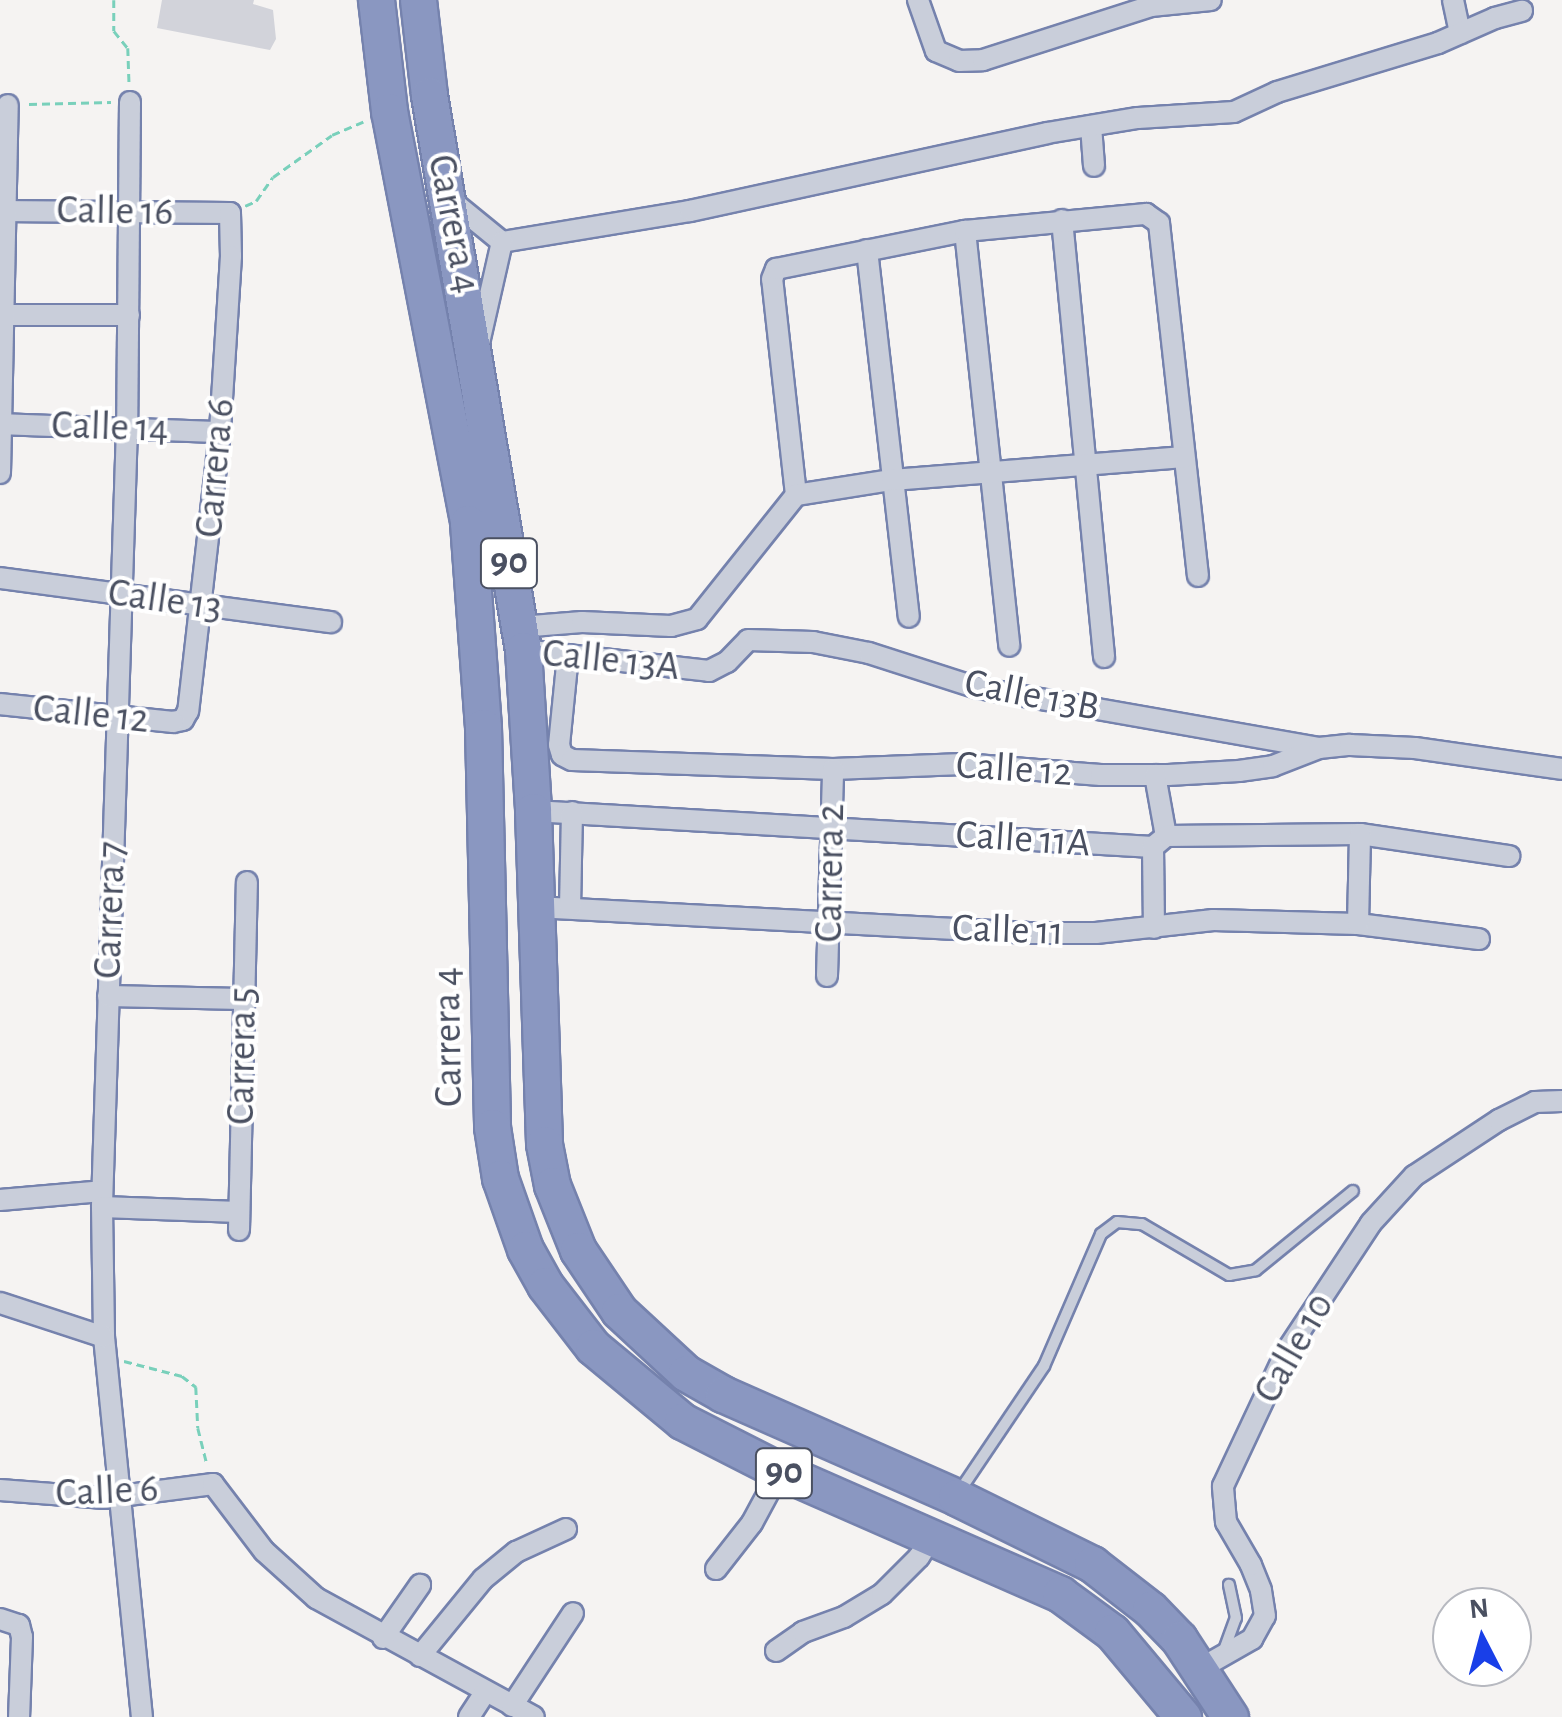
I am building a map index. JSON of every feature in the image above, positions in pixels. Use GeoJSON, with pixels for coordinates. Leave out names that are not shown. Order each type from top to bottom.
{"type":"FeatureCollection","features":[{"type":"Feature","properties":{"kind":"highway","name":"Carrera 4"},"geometry":{"type":"LineString","coordinates":[[376,0],[388,111],[451,418],[474,567],[486,812],[492,1127],[500,1178],[524,1249],[544,1285],[593,1347],[652,1400],[719,1443],[1025,1577],[1082,1608],[1145,1667],[1183,1717]]}},
{"type":"Feature","properties":{"kind":"highway","name":"Carrera 4"},"geometry":{"type":"LineString","coordinates":[[418,0],[520,631],[533,811],[544,1144],[552,1185],[578,1250],[619,1312],[686,1373],[723,1394],[956,1497],[1092,1564],[1212,1661],[1230,1717]]}},
{"type":"Feature","properties":{"kind":"highway"},"geometry":{"type":"LineString","coordinates":[[490,1038],[538,1038]]}},
{"type":"Feature","properties":{"kind":"street"},"geometry":{"type":"LineString","coordinates":[[918,0],[936,51],[959,62],[983,60],[1151,6],[1211,0]]}},
{"type":"Feature","properties":{"kind":"street"},"geometry":{"type":"LineString","coordinates":[[1452,0],[1460,33]]}},
{"type":"Feature","properties":{"kind":"street"},"geometry":{"type":"LineString","coordinates":[[447,197],[502,242],[690,211],[1090,126],[1234,112],[1276,92],[1522,11]]}},
{"type":"Feature","properties":{"kind":"street","name":"Carrera 7"},"geometry":{"type":"LineString","coordinates":[[130,102],[127,427],[102,1199],[105,1347],[142,1717]]}},
{"type":"Feature","properties":{"kind":"street"},"geometry":{"type":"LineString","coordinates":[[0,473],[2,210],[8,105]]}},
{"type":"Feature","properties":{"kind":"street"},"geometry":{"type":"LineString","coordinates":[[1090,126],[1094,166]]}},
{"type":"Feature","properties":{"kind":"street","name":"Calle 16"},"geometry":{"type":"LineString","coordinates":[[2,210],[230,213]]}},
{"type":"Feature","properties":{"kind":"street","name":"Carrera 6"},"geometry":{"type":"LineString","coordinates":[[183,720],[202,606],[220,432],[230,213]]}},
{"type":"Feature","properties":{"kind":"street"},"geometry":{"type":"LineString","coordinates":[[796,495],[772,279],[784,264],[965,231],[1146,214],[1159,223],[1198,576]]}},
{"type":"Feature","properties":{"kind":"street"},"geometry":{"type":"LineString","coordinates":[[1062,220],[1104,657]]}},
{"type":"Feature","properties":{"kind":"street"},"geometry":{"type":"LineString","coordinates":[[965,231],[987,472],[1009,646]]}},
{"type":"Feature","properties":{"kind":"street"},"geometry":{"type":"LineString","coordinates":[[475,360],[502,242]]}},
{"type":"Feature","properties":{"kind":"street"},"geometry":{"type":"LineString","coordinates":[[868,250],[909,617]]}},
{"type":"Feature","properties":{"kind":"street"},"geometry":{"type":"LineString","coordinates":[[1,315],[129,315]]}},
{"type":"Feature","properties":{"kind":"street","name":"Calle 14"},"geometry":{"type":"LineString","coordinates":[[1,424],[220,432]]}},
{"type":"Feature","properties":{"kind":"street"},"geometry":{"type":"LineString","coordinates":[[520,631],[582,622],[671,626],[697,618],[796,495],[892,480],[1184,457]]}},
{"type":"Feature","properties":{"kind":"street","name":"Calle 13"},"geometry":{"type":"LineString","coordinates":[[0,578],[331,622]]}},
{"type":"Feature","properties":{"kind":"street","name":"Calle 13A"},"geometry":{"type":"LineString","coordinates":[[520,631],[568,655],[708,670],[727,662],[748,640]]}},
{"type":"Feature","properties":{"kind":"street","name":"Calle 13B"},"geometry":{"type":"LineString","coordinates":[[748,640],[813,642],[869,653],[978,688],[1319,748]]}},
{"type":"Feature","properties":{"kind":"street","name":"Calle 12"},"geometry":{"type":"LineString","coordinates":[[568,655],[560,745],[562,755],[572,760],[833,769],[963,764],[1156,775],[1273,766],[1319,748],[1415,748],[1562,769]]}},
{"type":"Feature","properties":{"kind":"street","name":"Calle 12"},"geometry":{"type":"LineString","coordinates":[[0,704],[183,720]]}},
{"type":"Feature","properties":{"kind":"street","name":"Carrera 2"},"geometry":{"type":"LineString","coordinates":[[828,976],[833,769]]}},
{"type":"Feature","properties":{"kind":"street"},"geometry":{"type":"LineString","coordinates":[[1154,928],[1160,841],[1156,775]]}},
{"type":"Feature","properties":{"kind":"street","name":"Calle 11A"},"geometry":{"type":"LineString","coordinates":[[533,811],[1160,841],[1360,834],[1508,856]]}},
{"type":"Feature","properties":{"kind":"street"},"geometry":{"type":"LineString","coordinates":[[570,908],[572,812]]}},
{"type":"Feature","properties":{"kind":"street"},"geometry":{"type":"LineString","coordinates":[[1358,924],[1360,834]]}},
{"type":"Feature","properties":{"kind":"street","name":"Carrera 5"},"geometry":{"type":"LineString","coordinates":[[102,1199],[239,1221],[247,882]]}},
{"type":"Feature","properties":{"kind":"street","name":"Calle 11"},"geometry":{"type":"LineString","coordinates":[[535,907],[1026,933],[1154,928],[1213,920],[1358,924],[1479,938]]}},
{"type":"Feature","properties":{"kind":"street"},"geometry":{"type":"LineString","coordinates":[[108,996],[242,999]]}},
{"type":"Feature","properties":{"kind":"street","name":"Calle 10"},"geometry":{"type":"LineString","coordinates":[[1212,1661],[1252,1639],[1265,1616],[1262,1590],[1226,1522],[1222,1486],[1286,1352],[1371,1223],[1414,1176],[1498,1120],[1535,1102],[1562,1101]]}},
{"type":"Feature","properties":{"kind":"street"},"geometry":{"type":"LineString","coordinates":[[0,1200],[102,1199]]}},
{"type":"Feature","properties":{"kind":"street"},"geometry":{"type":"LineString","coordinates":[[0,1304],[105,1347]]}},
{"type":"Feature","properties":{"kind":"street"},"geometry":{"type":"LineString","coordinates":[[716,1569],[752,1523],[780,1471]]}},
{"type":"Feature","properties":{"kind":"street"},"geometry":{"type":"LineString","coordinates":[[213,1484],[284,1571],[316,1598],[383,1638],[534,1717]]}},
{"type":"Feature","properties":{"kind":"street","name":"Calle 6"},"geometry":{"type":"LineString","coordinates":[[0,1490],[49,1497],[105,1498],[213,1484]]}},
{"type":"Feature","properties":{"kind":"street"},"geometry":{"type":"LineString","coordinates":[[420,1656],[484,1579],[516,1552],[566,1529]]}},
{"type":"Feature","properties":{"kind":"street"},"geometry":{"type":"LineString","coordinates":[[776,1651],[803,1632],[844,1617],[882,1594],[919,1557],[932,1536]]}},
{"type":"Feature","properties":{"kind":"street"},"geometry":{"type":"LineString","coordinates":[[383,1638],[420,1584]]}},
{"type":"Feature","properties":{"kind":"street"},"geometry":{"type":"LineString","coordinates":[[512,1706],[572,1613]]}},
{"type":"Feature","properties":{"kind":"street"},"geometry":{"type":"LineString","coordinates":[[9,1622],[20,1717]]}},
{"type":"Feature","properties":{"kind":"street"},"geometry":{"type":"LineString","coordinates":[[469,1717],[485,1692]]}},
{"type":"Feature","properties":{"kind":"lane"},"geometry":{"type":"LineString","coordinates":[[956,1497],[1044,1366],[1101,1234],[1118,1222],[1142,1224],[1229,1275],[1256,1270],[1353,1191]]}},
{"type":"Feature","properties":{"kind":"lane"},"geometry":{"type":"LineString","coordinates":[[1212,1661],[1236,1618],[1229,1585]]}},
{"type":"Feature","properties":{"kind":"path"},"geometry":{"type":"LineString","coordinates":[[8,105],[130,102],[128,48],[114,30],[114,0]]}},
{"type":"Feature","properties":{"kind":"path"},"geometry":{"type":"LineString","coordinates":[[230,213],[256,200],[273,178],[332,134],[388,111]]}},
{"type":"Feature","properties":{"kind":"path"},"geometry":{"type":"LineString","coordinates":[[105,1347],[191,1380],[198,1396],[201,1446],[213,1484]]}},
{"type":"Feature","properties":{"kind":"building"},"geometry":{"type":"Polygon","coordinates":[[[162,0],[254,0],[253,4],[273,10],[276,39],[270,50],[157,28],[162,0]]]}}]}
